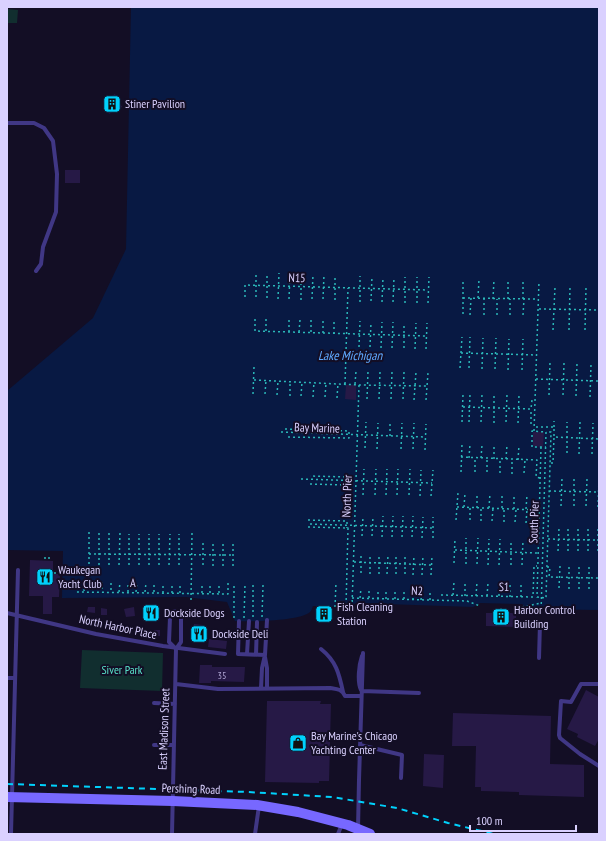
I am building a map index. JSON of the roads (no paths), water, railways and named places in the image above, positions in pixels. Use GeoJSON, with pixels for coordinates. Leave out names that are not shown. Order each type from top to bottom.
{"type":"FeatureCollection","features":[{"type":"Feature","properties":{"kind":"street","name":"Pershing Road"},"geometry":{"type":"LineString","coordinates":[[10,798],[173,801],[259,806],[298,812],[342,824],[370,834]]}},
{"type":"Feature","properties":{"kind":"lane"},"geometry":{"type":"LineString","coordinates":[[7,123],[34,123],[44,128],[53,141],[57,174],[56,212],[43,247],[41,264],[36,271]]}},
{"type":"Feature","properties":{"kind":"lane"},"geometry":{"type":"LineString","coordinates":[[11,834],[10,798],[18,570]]}},
{"type":"Feature","properties":{"kind":"lane","name":"East Madison Street"},"geometry":{"type":"LineString","coordinates":[[172,834],[176,649],[181,642],[181,619],[179,613],[174,611],[170,617],[169,642],[176,649]]}},
{"type":"Feature","properties":{"kind":"lane","name":"North Harbor Place"},"geometry":{"type":"LineString","coordinates":[[7,613],[96,634],[176,649],[225,654]]}},
{"type":"Feature","properties":{"kind":"lane"},"geometry":{"type":"LineString","coordinates":[[261,688],[267,620]]}},
{"type":"Feature","properties":{"kind":"lane"},"geometry":{"type":"LineString","coordinates":[[236,621],[238,654],[265,655]]}},
{"type":"Feature","properties":{"kind":"lane"},"geometry":{"type":"LineString","coordinates":[[247,654],[253,621],[256,655]]}},
{"type":"Feature","properties":{"kind":"lane"},"geometry":{"type":"LineString","coordinates":[[539,658],[540,623]]}},
{"type":"Feature","properties":{"kind":"lane"},"geometry":{"type":"LineString","coordinates":[[321,649],[330,656],[339,672],[343,692]]}},
{"type":"Feature","properties":{"kind":"lane"},"geometry":{"type":"LineString","coordinates":[[358,829],[361,696],[362,691],[363,684],[363,653],[360,661],[359,686],[362,691]]}},
{"type":"Feature","properties":{"kind":"lane"},"geometry":{"type":"LineString","coordinates":[[265,655],[268,688]]}},
{"type":"Feature","properties":{"kind":"lane"},"geometry":{"type":"LineString","coordinates":[[7,678],[15,678]]}},
{"type":"Feature","properties":{"kind":"lane"},"geometry":{"type":"LineString","coordinates":[[176,684],[218,689],[330,688],[339,689],[345,696],[361,696]]}},
{"type":"Feature","properties":{"kind":"lane"},"geometry":{"type":"LineString","coordinates":[[599,684],[581,684],[571,702],[561,701],[559,735],[560,738],[580,754],[599,766]]}},
{"type":"Feature","properties":{"kind":"lane"},"geometry":{"type":"LineString","coordinates":[[362,691],[418,693]]}},
{"type":"Feature","properties":{"kind":"lane"},"geometry":{"type":"LineString","coordinates":[[154,704],[175,704]]}},
{"type":"Feature","properties":{"kind":"lane"},"geometry":{"type":"LineString","coordinates":[[360,744],[402,755],[401,778]]}},
{"type":"Feature","properties":{"kind":"lane"},"geometry":{"type":"LineString","coordinates":[[154,745],[174,745]]}},
{"type":"Feature","properties":{"kind":"lane"},"geometry":{"type":"LineString","coordinates":[[255,834],[259,806]]}},
{"type":"Feature","properties":{"kind":"lane"},"geometry":{"type":"LineString","coordinates":[[338,834],[342,824]]}},
{"type":"Feature","properties":{"kind":"water","name":"Lake Michigan"},"geometry":{"type":"Polygon","coordinates":[[[131,7],[599,7],[599,610],[528,609],[522,604],[480,603],[473,607],[356,603],[349,607],[313,606],[312,610],[305,615],[286,619],[235,621],[227,602],[186,597],[62,598],[63,551],[7,550],[7,391],[93,318],[126,249],[131,7]]]}},
{"type":"Feature","properties":{"kind":"railway"},"geometry":{"type":"LineString","coordinates":[[7,784],[248,792],[332,797],[397,808],[448,823],[494,834]]}},
{"type":"Feature","properties":{"kind":"place","name":"Stiner Pavilion"},"geometry":{"type":"Point","coordinates":[112,104]}},
{"type":"Feature","properties":{"kind":"place","name":"Waukegan Yacht Club"},"geometry":{"type":"Point","coordinates":[45,577]}},
{"type":"Feature","properties":{"kind":"place","name":"Dockside Dogs"},"geometry":{"type":"Point","coordinates":[151,613]}},
{"type":"Feature","properties":{"kind":"place","name":"Fish Cleaning Station"},"geometry":{"type":"Point","coordinates":[324,614]}},
{"type":"Feature","properties":{"kind":"place","name":"Harbor Control Building"},"geometry":{"type":"Point","coordinates":[501,617]}},
{"type":"Feature","properties":{"kind":"place","name":"Dockside Deli"},"geometry":{"type":"Point","coordinates":[199,634]}},
{"type":"Feature","properties":{"kind":"place","name":"Bay Marine's Chicago Yachting Center"},"geometry":{"type":"Point","coordinates":[298,743]}},
{"type":"Feature","properties":{"kind":"park label","name":"Siver Park"},"geometry":{"type":"Point","coordinates":[122,670]}}]}
